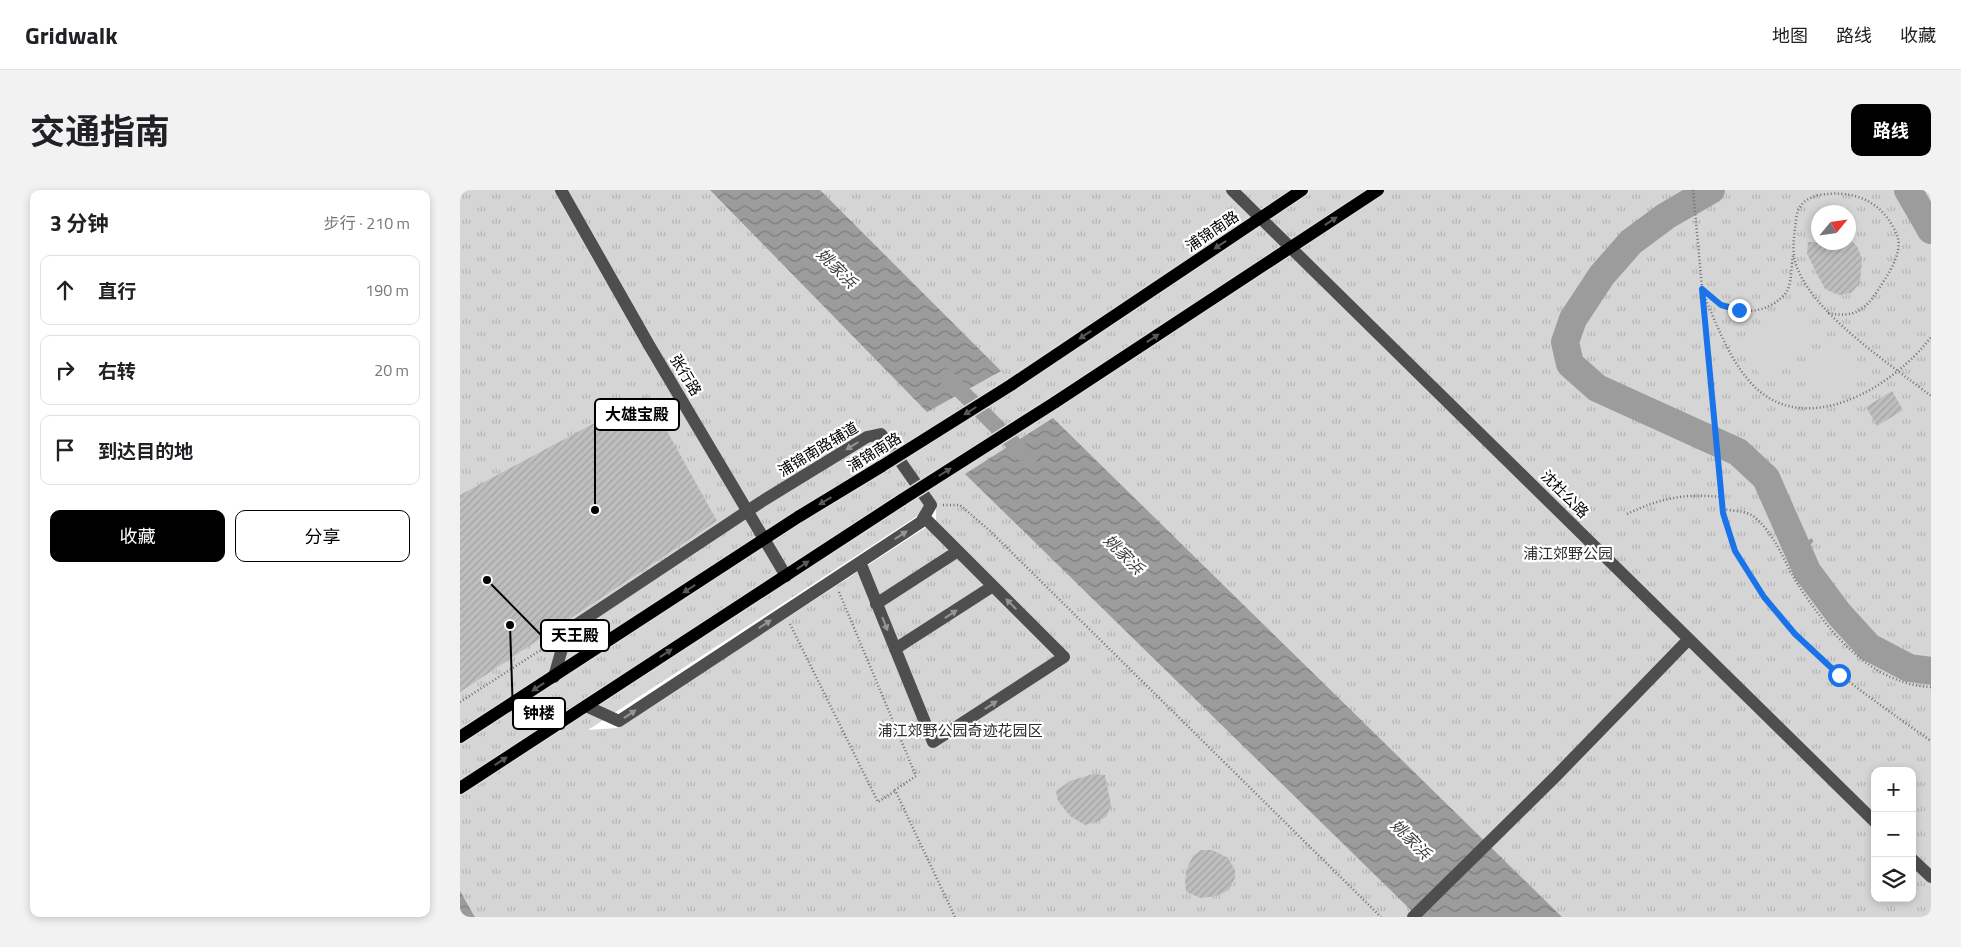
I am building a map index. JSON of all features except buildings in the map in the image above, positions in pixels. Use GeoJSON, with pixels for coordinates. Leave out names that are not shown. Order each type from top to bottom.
{"type":"FeatureCollection","features":[{"type":"Feature","properties":{"kind":"main road","name":"浦锦南路"},"geometry":{"type":"LineString","coordinates":[[460,737],[766,539],[1011,385],[1302,190]]}},
{"type":"Feature","properties":{"kind":"main road"},"geometry":{"type":"LineString","coordinates":[[460,788],[1054,403],[1378,190]]}},
{"type":"Feature","properties":{"kind":"street","name":"张行路"},"geometry":{"type":"LineString","coordinates":[[561,190],[649,345],[766,539],[786,576]]}},
{"type":"Feature","properties":{"kind":"street","name":"沈杜公路"},"geometry":{"type":"LineString","coordinates":[[1232,190],[1871,818]]}},
{"type":"Feature","properties":{"kind":"street","name":"浦锦南路辅道"},"geometry":{"type":"LineString","coordinates":[[554,676],[567,631],[749,511],[867,437],[881,434],[931,505]]}},
{"type":"Feature","properties":{"kind":"street"},"geometry":{"type":"LineString","coordinates":[[586,706],[619,721],[921,522],[931,505]]}},
{"type":"Feature","properties":{"kind":"street"},"geometry":{"type":"LineString","coordinates":[[860,562],[933,742],[1064,658],[924,517]]}},
{"type":"Feature","properties":{"kind":"street"},"geometry":{"type":"LineString","coordinates":[[876,604],[958,551]]}},
{"type":"Feature","properties":{"kind":"street"},"geometry":{"type":"LineString","coordinates":[[895,649],[993,586]]}},
{"type":"Feature","properties":{"kind":"street"},"geometry":{"type":"LineString","coordinates":[[1413,917],[1689,639]]}},
{"type":"Feature","properties":{"kind":"street"},"geometry":{"type":"LineString","coordinates":[[1916,863],[1931,877]]}},
{"type":"Feature","properties":{"kind":"path"},"geometry":{"type":"LineString","coordinates":[[1693,190],[1723,509],[1735,551],[1764,597],[1795,634],[1839,675],[1931,741]]}},
{"type":"Feature","properties":{"kind":"path"},"geometry":{"type":"LineString","coordinates":[[1702,289],[1721,305],[1752,311],[1765,308],[1777,302],[1788,290],[1799,207],[1810,198],[1828,192],[1845,191],[1860,194],[1872,201],[1885,213],[1899,237],[1896,259],[1868,305],[1844,316],[1828,313]]}},
{"type":"Feature","properties":{"kind":"path"},"geometry":{"type":"LineString","coordinates":[[1793,252],[1797,268],[1806,286],[1828,313],[1931,396]]}},
{"type":"Feature","properties":{"kind":"path"},"geometry":{"type":"LineString","coordinates":[[1702,289],[1717,326],[1739,364],[1758,389],[1774,400],[1795,407],[1836,406],[1871,389],[1922,349],[1931,337]]}},
{"type":"Feature","properties":{"kind":"path"},"geometry":{"type":"LineString","coordinates":[[1627,514],[1647,504],[1674,496],[1696,494],[1722,497]]}},
{"type":"Feature","properties":{"kind":"path"},"geometry":{"type":"LineString","coordinates":[[931,505],[960,505],[990,531],[1381,917]]}},
{"type":"Feature","properties":{"kind":"path"},"geometry":{"type":"LineString","coordinates":[[1723,509],[1751,514],[1768,530],[1797,582],[1842,642],[1871,666],[1893,680],[1931,688]]}},
{"type":"Feature","properties":{"kind":"path"},"geometry":{"type":"LineString","coordinates":[[784,612],[878,802],[916,776],[836,586]]}},
{"type":"Feature","properties":{"kind":"path"},"geometry":{"type":"LineString","coordinates":[[460,702],[539,652],[562,649]]}},
{"type":"Feature","properties":{"kind":"path"},"geometry":{"type":"LineString","coordinates":[[895,790],[955,917]]}},
{"type":"Feature","properties":{"kind":"green space","name":"浦江郊野公园"},"geometry":{"type":"Polygon","coordinates":[[[460,190],[1931,190],[1931,917],[460,917],[460,190]],[[951,494],[588,730],[617,728],[936,521],[936,504],[951,494]]]}},
{"type":"Feature","properties":{"kind":"green space"},"geometry":{"type":"Polygon","coordinates":[[[1794,307],[1817,336],[1763,379],[1741,347],[1794,307]]]}},
{"type":"Feature","properties":{"kind":"green space"},"geometry":{"type":"Polygon","coordinates":[[[1830,343],[1860,366],[1838,394],[1809,372],[1830,343]]]}},
{"type":"Feature","properties":{"kind":"water"},"geometry":{"type":"Polygon","coordinates":[[[710,190],[820,190],[1001,371],[927,412],[710,190]]]}},
{"type":"Feature","properties":{"kind":"water"},"geometry":{"type":"Polygon","coordinates":[[[1053,418],[1562,917],[1418,917],[965,474],[1053,418]]]}},
{"type":"Feature","properties":{"kind":"water"},"geometry":{"type":"Polygon","coordinates":[[[460,891],[473,914],[475,917],[460,917],[460,891]]]}},
{"type":"Feature","properties":{"kind":"waterway"},"geometry":{"type":"LineString","coordinates":[[1711,190],[1666,216],[1631,242],[1602,275],[1573,319],[1565,342],[1570,364],[1597,388],[1738,452],[1766,478],[1807,571],[1839,614],[1869,647],[1909,668],[1931,671]]}},
{"type":"Feature","properties":{"kind":"waterway"},"geometry":{"type":"LineString","coordinates":[[1908,190],[1931,230]]}},
{"type":"Feature","properties":{"kind":"waterway","name":"姚家浜"},"geometry":{"type":"LineString","coordinates":[[947,377],[1029,459]]}},
{"type":"Feature","properties":{"kind":"waterway"},"geometry":{"type":"LineString","coordinates":[[1798,551],[1811,541]]}},
{"type":"Feature","properties":{"kind":"place","name":"大雄宝殿"},"geometry":{"type":"Point","coordinates":[595,510]}},
{"type":"Feature","properties":{"kind":"place","name":"天王殿"},"geometry":{"type":"Point","coordinates":[487,580]}},
{"type":"Feature","properties":{"kind":"place","name":"钟楼"},"geometry":{"type":"Point","coordinates":[510,625]}},
{"type":"Feature","properties":{"kind":"route"},"geometry":{"type":"LineString","coordinates":[[1739,310],[1721,305],[1702,289],[1723,513],[1735,551],[1764,597],[1795,634],[1839,675]]}},
{"type":"Feature","properties":{"kind":"park label","name":"浦江郊野公园奇迹花园区"},"geometry":{"type":"Point","coordinates":[960,730]}}]}
